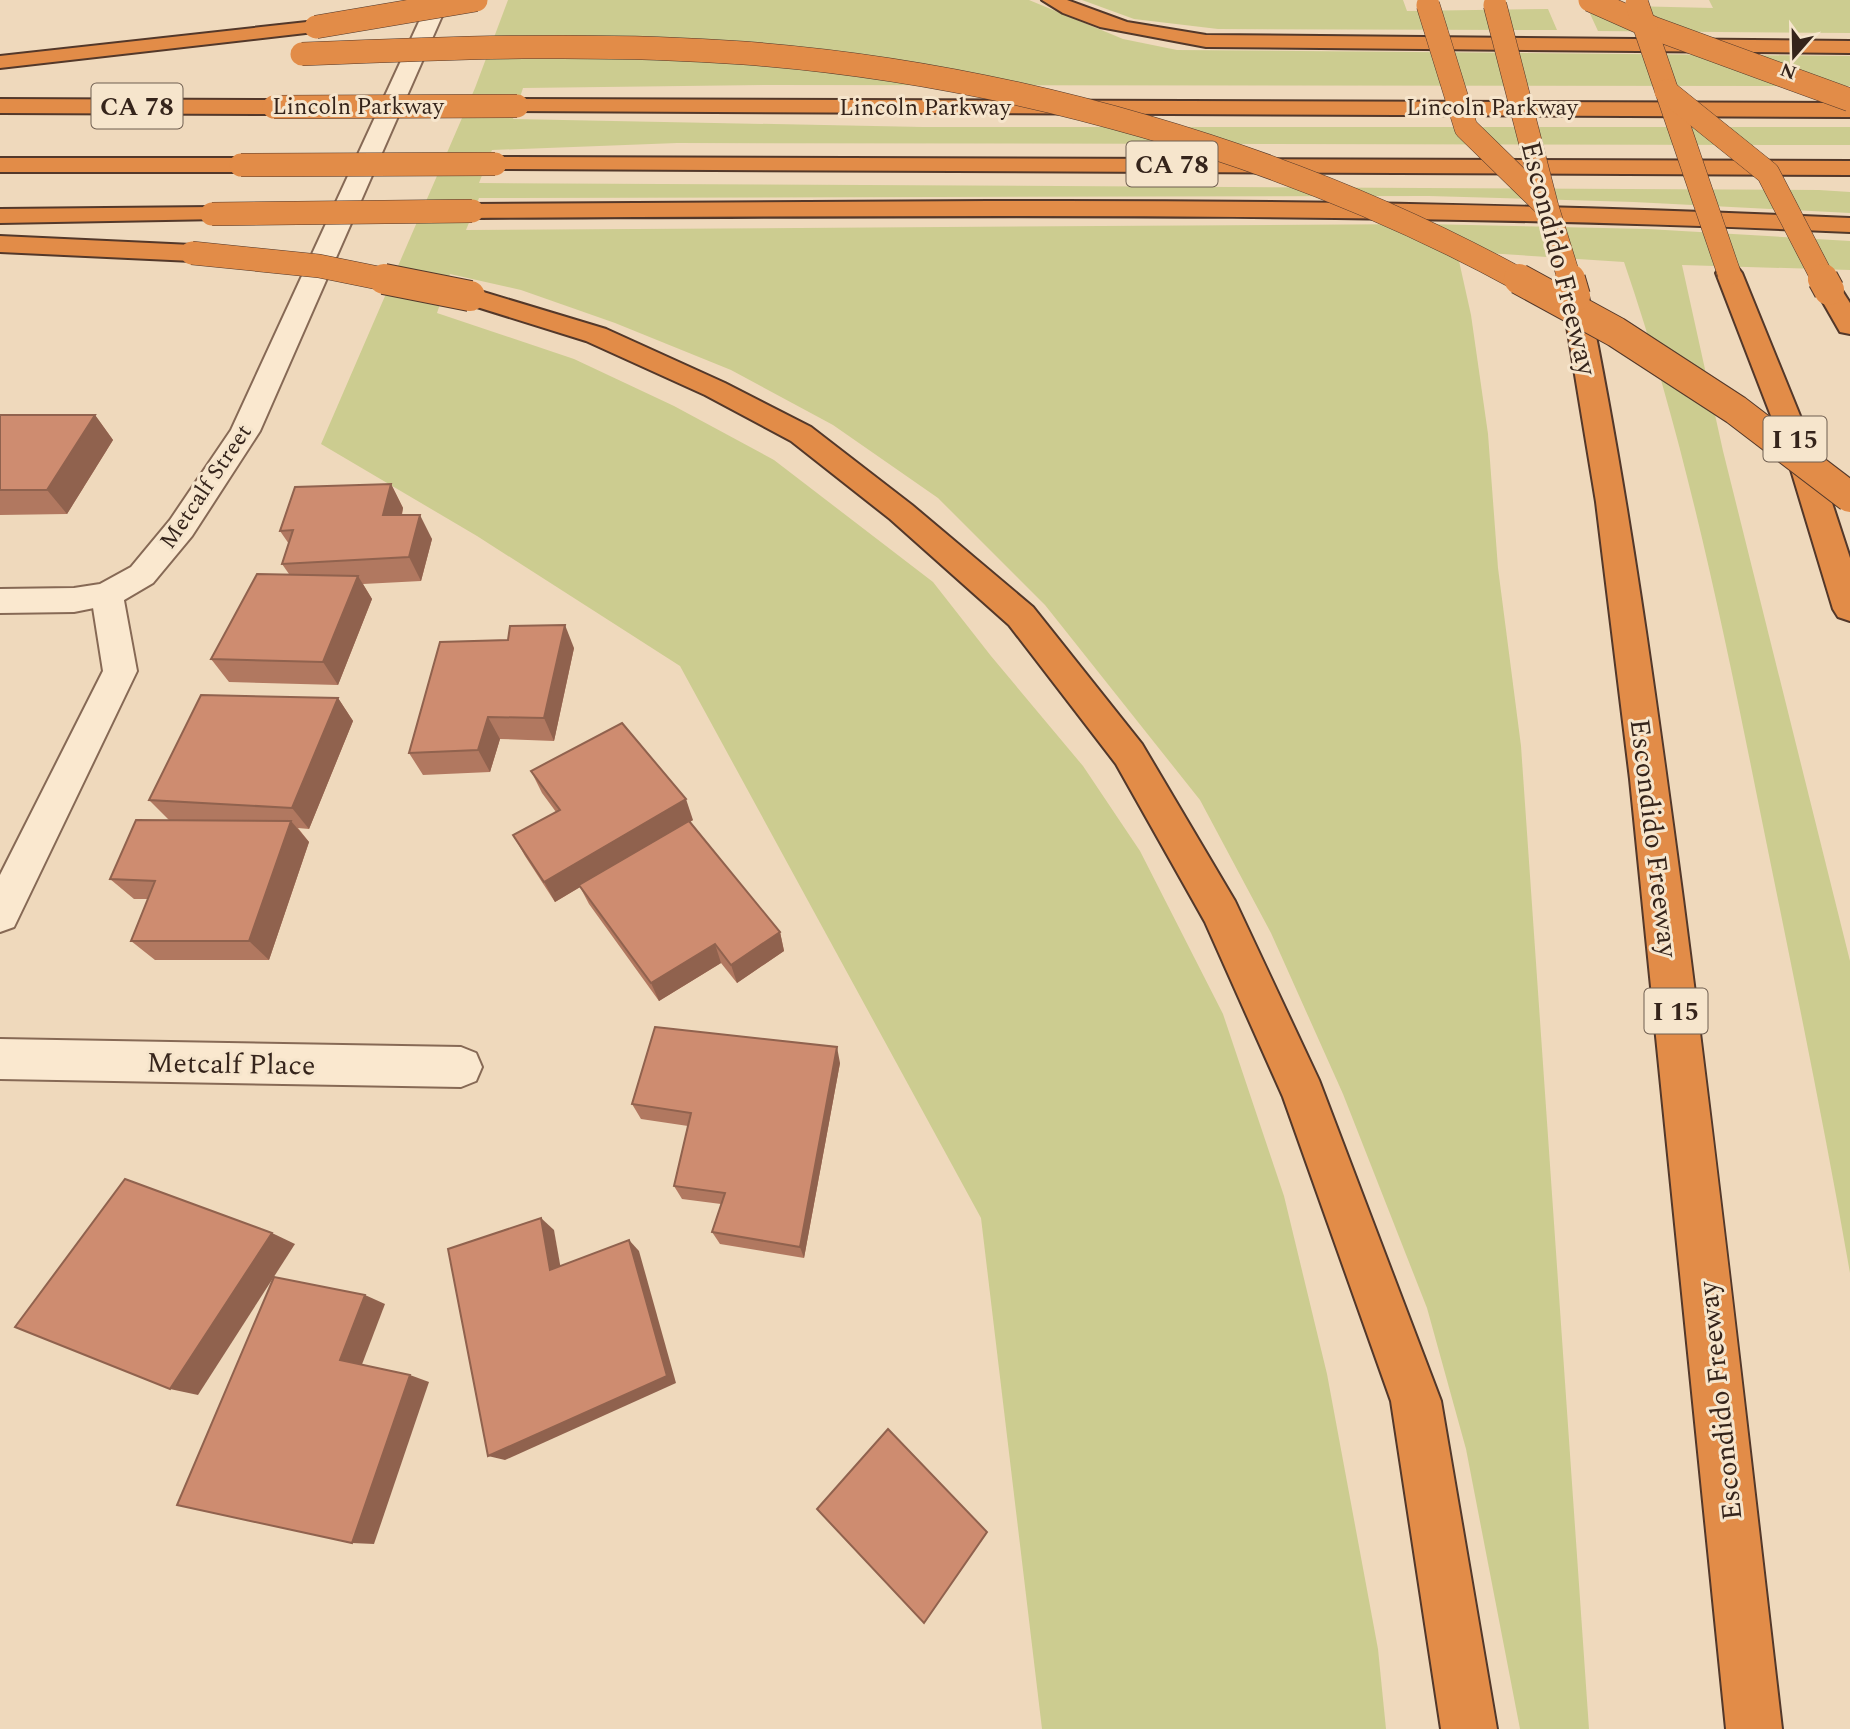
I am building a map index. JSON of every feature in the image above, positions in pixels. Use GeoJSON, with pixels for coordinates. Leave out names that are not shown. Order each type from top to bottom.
{"type":"FeatureCollection","features":[{"type":"Feature","properties":{"kind":"highway"},"geometry":{"type":"LineString","coordinates":[[0,64],[316,27],[476,0]]}},
{"type":"Feature","properties":{"kind":"highway"},"geometry":{"type":"LineString","coordinates":[[1052,0],[1072,11],[1132,30],[1206,41],[1850,47]]}},
{"type":"Feature","properties":{"kind":"highway"},"geometry":{"type":"LineString","coordinates":[[1590,0],[1653,28],[1850,100]]}},
{"type":"Feature","properties":{"kind":"highway"},"geometry":{"type":"LineString","coordinates":[[1428,2],[1466,128],[1547,206]]}},
{"type":"Feature","properties":{"kind":"highway","name":"I 15"},"geometry":{"type":"LineString","coordinates":[[1636,2],[1730,273],[1803,460],[1850,609]]}},
{"type":"Feature","properties":{"kind":"highway","name":"Escondido Freeway"},"geometry":{"type":"LineString","coordinates":[[1494,3],[1547,206],[1575,296],[1614,513],[1681,1052],[1754,1729]]}},
{"type":"Feature","properties":{"kind":"highway"},"geometry":{"type":"LineString","coordinates":[[275,55],[536,45],[629,47],[804,59],[912,73],[988,88],[1174,134],[1310,183],[1436,237],[1532,286],[1656,357],[1850,497]]}},
{"type":"Feature","properties":{"kind":"highway"},"geometry":{"type":"LineString","coordinates":[[0,64],[235,57]]}},
{"type":"Feature","properties":{"kind":"highway"},"geometry":{"type":"LineString","coordinates":[[1666,91],[1768,173],[1850,327]]}},
{"type":"Feature","properties":{"kind":"highway","name":"Lincoln Parkway"},"geometry":{"type":"LineString","coordinates":[[0,106],[1850,110]]}},
{"type":"Feature","properties":{"kind":"highway","name":"CA 78"},"geometry":{"type":"LineString","coordinates":[[0,165],[1850,168]]}},
{"type":"Feature","properties":{"kind":"highway"},"geometry":{"type":"LineString","coordinates":[[0,216],[472,211],[1371,208],[1662,215],[1850,225]]}},
{"type":"Feature","properties":{"kind":"highway"},"geometry":{"type":"LineString","coordinates":[[0,244],[192,253],[320,266],[470,296],[596,335],[715,389],[801,434],[901,512],[1021,616],[1129,754],[1222,913],[1304,1095],[1416,1401],[1469,1729]]}},
{"type":"Feature","properties":{"kind":"street","name":"Metcalf Street"},"geometry":{"type":"LineString","coordinates":[[107,596],[142,575],[181,528],[245,431],[439,0]]}},
{"type":"Feature","properties":{"kind":"street"},"geometry":{"type":"LineString","coordinates":[[0,601],[74,600],[107,596],[120,671],[0,915]]}},
{"type":"Feature","properties":{"kind":"street","name":"Metcalf Place"},"geometry":{"type":"LineString","coordinates":[[0,1059],[461,1067]]}},
{"type":"Feature","properties":{"kind":"green space"},"geometry":{"type":"Polygon","coordinates":[[[508,0],[1029,0],[1123,39],[1177,50],[1850,56],[1850,86],[763,85],[523,88],[513,119],[923,127],[1850,127],[1850,145],[677,143],[492,150],[479,183],[1819,190],[1850,192],[1850,213],[1634,202],[1429,196],[479,198],[466,230],[1425,224],[1648,229],[1850,241],[1850,270],[1682,265],[1723,451],[1850,961],[1850,1273],[1807,1041],[1717,603],[1666,397],[1624,262],[1487,253],[1459,261],[1471,315],[1488,434],[1498,568],[1521,746],[1589,1729],[1520,1729],[1466,1449],[1427,1308],[1343,1094],[1271,933],[1200,800],[1045,605],[938,498],[833,425],[731,370],[615,323],[521,290],[450,274],[437,313],[574,359],[674,406],[774,460],[933,582],[1083,766],[1140,851],[1223,1014],[1284,1196],[1327,1374],[1378,1649],[1386,1729],[1042,1729],[981,1218],[680,666],[477,536],[321,444],[475,88],[508,0]]]}},
{"type":"Feature","properties":{"kind":"green space"},"geometry":{"type":"Polygon","coordinates":[[[1082,0],[1403,0],[1407,11],[1548,9],[1557,30],[1218,29],[1134,19],[1082,0]]]}},
{"type":"Feature","properties":{"kind":"green space"},"geometry":{"type":"Polygon","coordinates":[[[1709,0],[1850,0],[1850,33],[1598,31],[1586,5],[1713,8],[1709,0]]]}},
{"type":"Feature","properties":{"kind":"building"},"geometry":{"type":"Polygon","coordinates":[[[0,415],[95,415],[47,490],[0,490],[0,415]]]}},
{"type":"Feature","properties":{"kind":"building"},"geometry":{"type":"Polygon","coordinates":[[[391,484],[383,515],[420,515],[409,557],[282,564],[293,530],[280,531],[295,487],[391,484]]]}},
{"type":"Feature","properties":{"kind":"building"},"geometry":{"type":"Polygon","coordinates":[[[257,574],[358,576],[323,662],[211,659],[257,574]]]}},
{"type":"Feature","properties":{"kind":"building"},"geometry":{"type":"Polygon","coordinates":[[[565,625],[544,718],[488,717],[478,750],[409,753],[440,642],[508,640],[510,626],[565,625]]]}},
{"type":"Feature","properties":{"kind":"building"},"geometry":{"type":"Polygon","coordinates":[[[201,695],[338,698],[292,808],[149,800],[201,695]]]}},
{"type":"Feature","properties":{"kind":"building"},"geometry":{"type":"Polygon","coordinates":[[[622,723],[686,799],[544,882],[513,835],[560,810],[531,771],[622,723]]]}},
{"type":"Feature","properties":{"kind":"building"},"geometry":{"type":"Polygon","coordinates":[[[136,820],[291,821],[249,941],[131,941],[155,881],[110,879],[136,820]]]}},
{"type":"Feature","properties":{"kind":"building"},"geometry":{"type":"Polygon","coordinates":[[[689,821],[780,932],[731,965],[715,944],[651,983],[579,885],[689,821]]]}},
{"type":"Feature","properties":{"kind":"building"},"geometry":{"type":"Polygon","coordinates":[[[655,1027],[837,1047],[800,1247],[712,1232],[725,1193],[674,1186],[691,1113],[632,1104],[655,1027]]]}},
{"type":"Feature","properties":{"kind":"building"},"geometry":{"type":"Polygon","coordinates":[[[125,1179],[272,1233],[170,1389],[15,1327],[125,1179]]]}},
{"type":"Feature","properties":{"kind":"building"},"geometry":{"type":"Polygon","coordinates":[[[541,1218],[550,1270],[629,1240],[667,1376],[488,1456],[448,1249],[541,1218]]]}},
{"type":"Feature","properties":{"kind":"building"},"geometry":{"type":"Polygon","coordinates":[[[274,1277],[365,1295],[340,1360],[410,1375],[352,1543],[177,1505],[274,1277]]]}},
{"type":"Feature","properties":{"kind":"building"},"geometry":{"type":"Polygon","coordinates":[[[888,1429],[987,1532],[924,1623],[817,1509],[888,1429]]]}}]}
